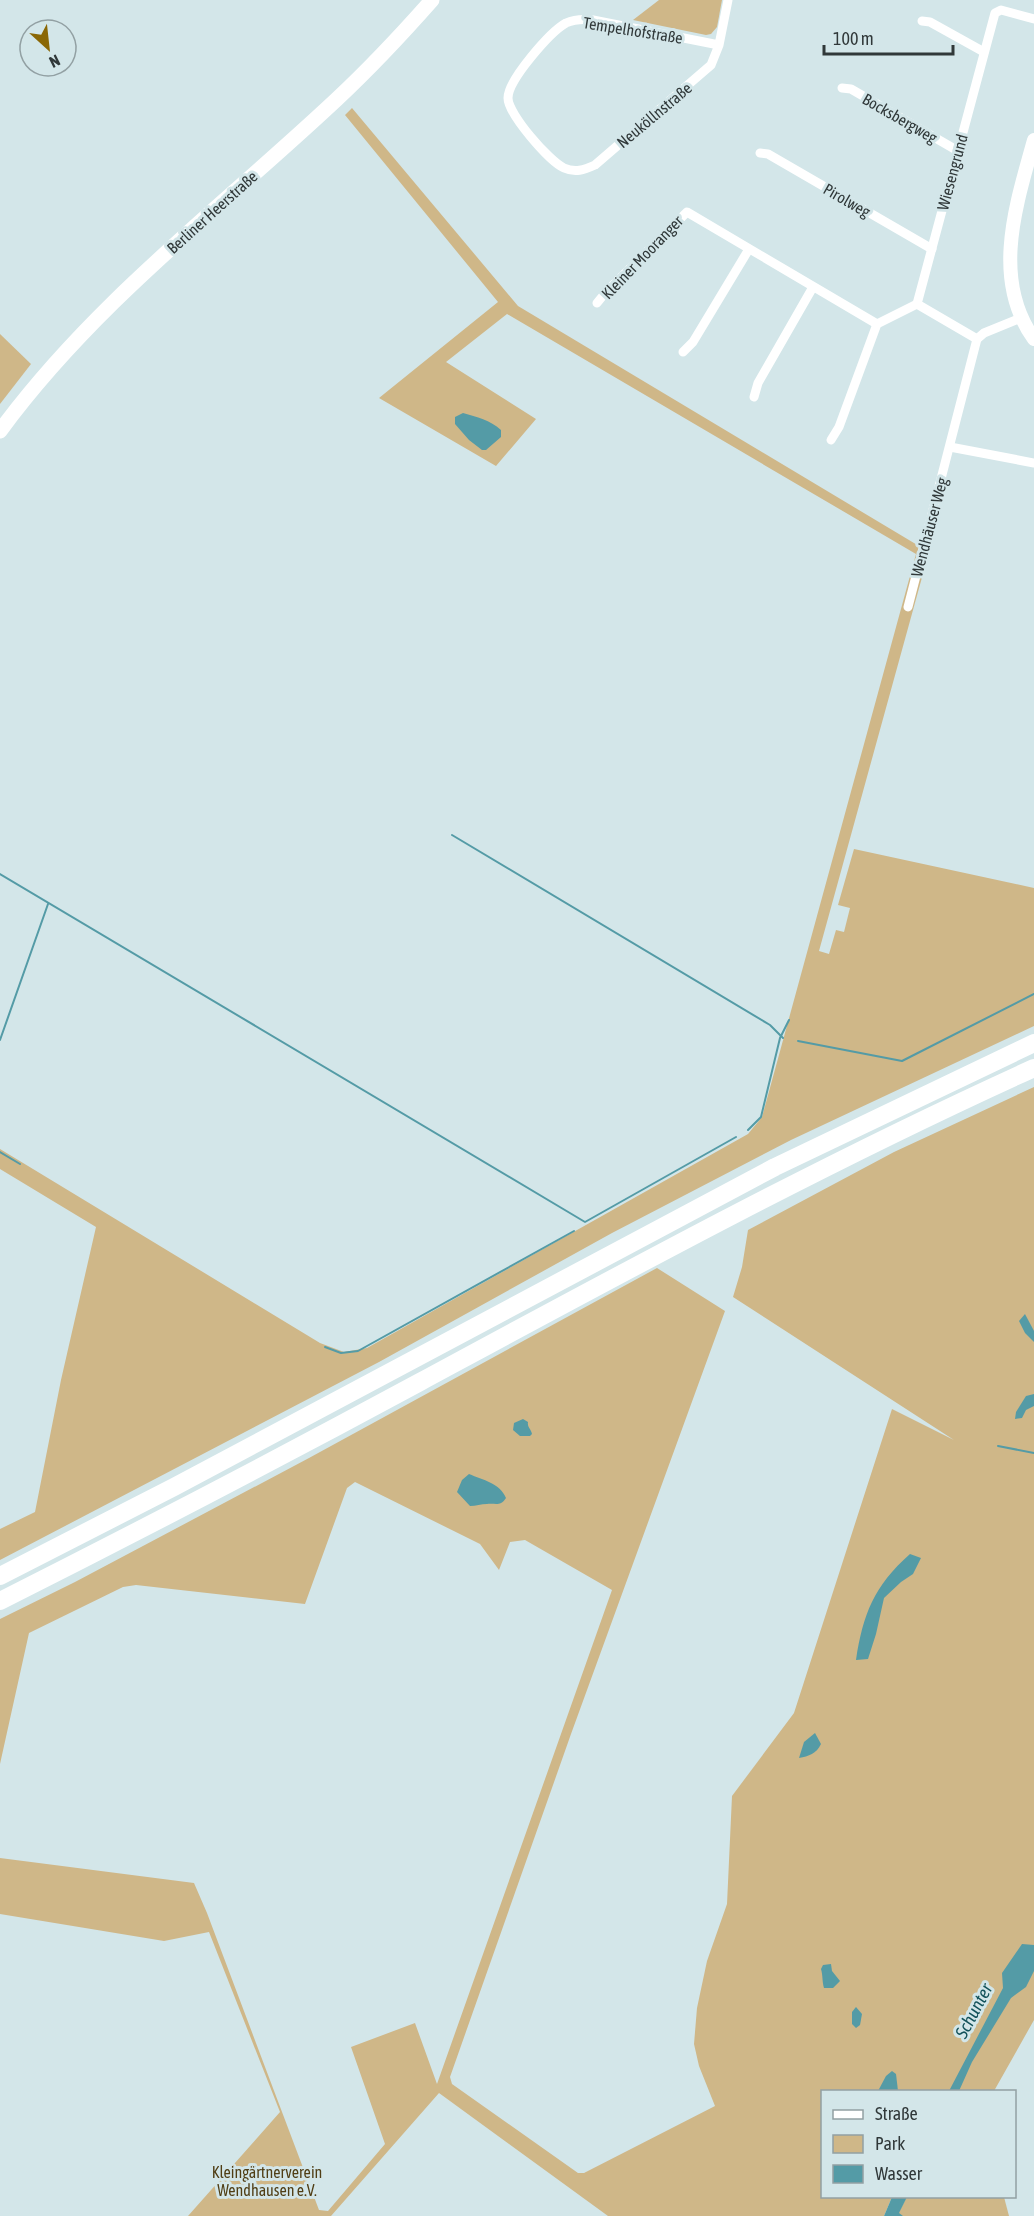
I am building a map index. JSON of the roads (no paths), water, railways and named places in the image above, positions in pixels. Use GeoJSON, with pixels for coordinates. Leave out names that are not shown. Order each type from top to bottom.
{"type":"FeatureCollection","features":[{"type":"Feature","properties":{"kind":"highway"},"geometry":{"type":"LineString","coordinates":[[3,1573],[204,1472],[712,1199],[1034,1043]]}},
{"type":"Feature","properties":{"kind":"highway"},"geometry":{"type":"LineString","coordinates":[[0,1601],[125,1539],[761,1199],[1034,1068]]}},
{"type":"Feature","properties":{"kind":"main road","name":"Berliner Heerstraße"},"geometry":{"type":"LineString","coordinates":[[0,431],[51,367],[112,303],[339,98],[432,0]]}},
{"type":"Feature","properties":{"kind":"street","name":"Neuköllnstraße"},"geometry":{"type":"LineString","coordinates":[[575,171],[585,170],[595,165],[698,79],[711,65],[719,45],[728,0]]}},
{"type":"Feature","properties":{"kind":"street","name":"Wiesengrund"},"geometry":{"type":"LineString","coordinates":[[916,304],[995,13],[998,10],[1034,19]]}},
{"type":"Feature","properties":{"kind":"street","name":"Tempelhofstraße"},"geometry":{"type":"LineString","coordinates":[[575,171],[566,169],[547,155],[508,103],[514,80],[559,28],[568,22],[585,19],[719,45]]}},
{"type":"Feature","properties":{"kind":"street"},"geometry":{"type":"LineString","coordinates":[[922,21],[930,22],[984,52]]}},
{"type":"Feature","properties":{"kind":"street","name":"Bocksbergweg"},"geometry":{"type":"LineString","coordinates":[[842,88],[850,89],[958,151]]}},
{"type":"Feature","properties":{"kind":"street"},"geometry":{"type":"LineString","coordinates":[[1034,140],[1014,216],[1010,248],[1011,273],[1021,318],[1034,339]]}},
{"type":"Feature","properties":{"kind":"street","name":"Pirolweg"},"geometry":{"type":"LineString","coordinates":[[760,153],[768,154],[932,249]]}},
{"type":"Feature","properties":{"kind":"street","name":"Kleiner Mooranger"},"geometry":{"type":"LineString","coordinates":[[597,303],[687,212],[877,324]]}},
{"type":"Feature","properties":{"kind":"street"},"geometry":{"type":"LineString","coordinates":[[683,352],[693,342],[749,249]]}},
{"type":"Feature","properties":{"kind":"street"},"geometry":{"type":"LineString","coordinates":[[754,396],[758,383],[813,287]]}},
{"type":"Feature","properties":{"kind":"street"},"geometry":{"type":"LineString","coordinates":[[831,440],[839,427],[877,324],[916,304],[977,339],[984,333],[1021,318]]}},
{"type":"Feature","properties":{"kind":"street","name":"Wendhäuser Weg"},"geometry":{"type":"LineString","coordinates":[[908,607],[977,339]]}},
{"type":"Feature","properties":{"kind":"street"},"geometry":{"type":"LineString","coordinates":[[950,447],[1034,463]]}},
{"type":"Feature","properties":{"kind":"water"},"geometry":{"type":"Polygon","coordinates":[[[463,413],[492,424],[501,430],[501,437],[486,450],[482,450],[469,440],[455,424],[455,417],[463,413]]]}},
{"type":"Feature","properties":{"kind":"water"},"geometry":{"type":"Polygon","coordinates":[[[1025,1314],[1034,1331],[1034,1342],[1025,1333],[1019,1321],[1025,1314]]]}},
{"type":"Feature","properties":{"kind":"water"},"geometry":{"type":"Polygon","coordinates":[[[1034,1394],[1034,1406],[1026,1410],[1022,1418],[1015,1419],[1016,1412],[1026,1396],[1034,1394]]]}},
{"type":"Feature","properties":{"kind":"water"},"geometry":{"type":"Polygon","coordinates":[[[523,1419],[528,1422],[532,1434],[530,1436],[520,1436],[513,1430],[514,1423],[523,1419]]]}},
{"type":"Feature","properties":{"kind":"water"},"geometry":{"type":"Polygon","coordinates":[[[469,1474],[495,1485],[506,1498],[504,1501],[500,1504],[470,1506],[457,1492],[462,1480],[469,1474]]]}},
{"type":"Feature","properties":{"kind":"water"},"geometry":{"type":"Polygon","coordinates":[[[910,1554],[921,1558],[913,1574],[884,1598],[868,1659],[856,1660],[862,1629],[872,1602],[887,1578],[910,1554]]]}},
{"type":"Feature","properties":{"kind":"water"},"geometry":{"type":"Polygon","coordinates":[[[815,1733],[821,1744],[812,1754],[799,1758],[804,1742],[815,1733]]]}},
{"type":"Feature","properties":{"kind":"water"},"geometry":{"type":"Polygon","coordinates":[[[1022,1944],[1034,1945],[1034,1971],[1026,1987],[1011,1998],[972,2062],[959,2090],[950,2090],[1003,1988],[1002,1973],[1022,1944]]]}},
{"type":"Feature","properties":{"kind":"water"},"geometry":{"type":"Polygon","coordinates":[[[831,1964],[832,1971],[840,1981],[833,1988],[824,1988],[821,1969],[823,1965],[831,1964]]]}},
{"type":"Feature","properties":{"kind":"water"},"geometry":{"type":"Polygon","coordinates":[[[856,2007],[862,2014],[860,2025],[856,2028],[852,2024],[852,2012],[856,2007]]]}},
{"type":"Feature","properties":{"kind":"water"},"geometry":{"type":"Polygon","coordinates":[[[892,2071],[896,2074],[898,2090],[879,2090],[886,2076],[892,2071]]]}},
{"type":"Feature","properties":{"kind":"water"},"geometry":{"type":"Polygon","coordinates":[[[892,2198],[906,2198],[899,2213],[903,2216],[884,2216],[892,2198]]]}},
{"type":"Feature","properties":{"kind":"waterway"},"geometry":{"type":"LineString","coordinates":[[452,835],[770,1025],[783,1038]]}},
{"type":"Feature","properties":{"kind":"waterway"},"geometry":{"type":"LineString","coordinates":[[0,874],[585,1222],[736,1137]]}},
{"type":"Feature","properties":{"kind":"waterway"},"geometry":{"type":"LineString","coordinates":[[0,1040],[48,904]]}},
{"type":"Feature","properties":{"kind":"waterway"},"geometry":{"type":"LineString","coordinates":[[798,1041],[902,1061],[1034,994]]}},
{"type":"Feature","properties":{"kind":"waterway"},"geometry":{"type":"LineString","coordinates":[[748,1130],[761,1117],[780,1038],[789,1020]]}},
{"type":"Feature","properties":{"kind":"waterway"},"geometry":{"type":"LineString","coordinates":[[0,1152],[20,1164]]}},
{"type":"Feature","properties":{"kind":"waterway"},"geometry":{"type":"LineString","coordinates":[[325,1347],[341,1353],[358,1351],[574,1231]]}},
{"type":"Feature","properties":{"kind":"waterway"},"geometry":{"type":"LineString","coordinates":[[998,1446],[1034,1453]]}},
{"type":"Feature","properties":{"kind":"water label","name":"Schunter"},"geometry":{"type":"Point","coordinates":[974,2011]}},
{"type":"Feature","properties":{"kind":"park label","name":"Kleingärtnerverein Wendhausen e.V."},"geometry":{"type":"Point","coordinates":[267,2181]}}]}
